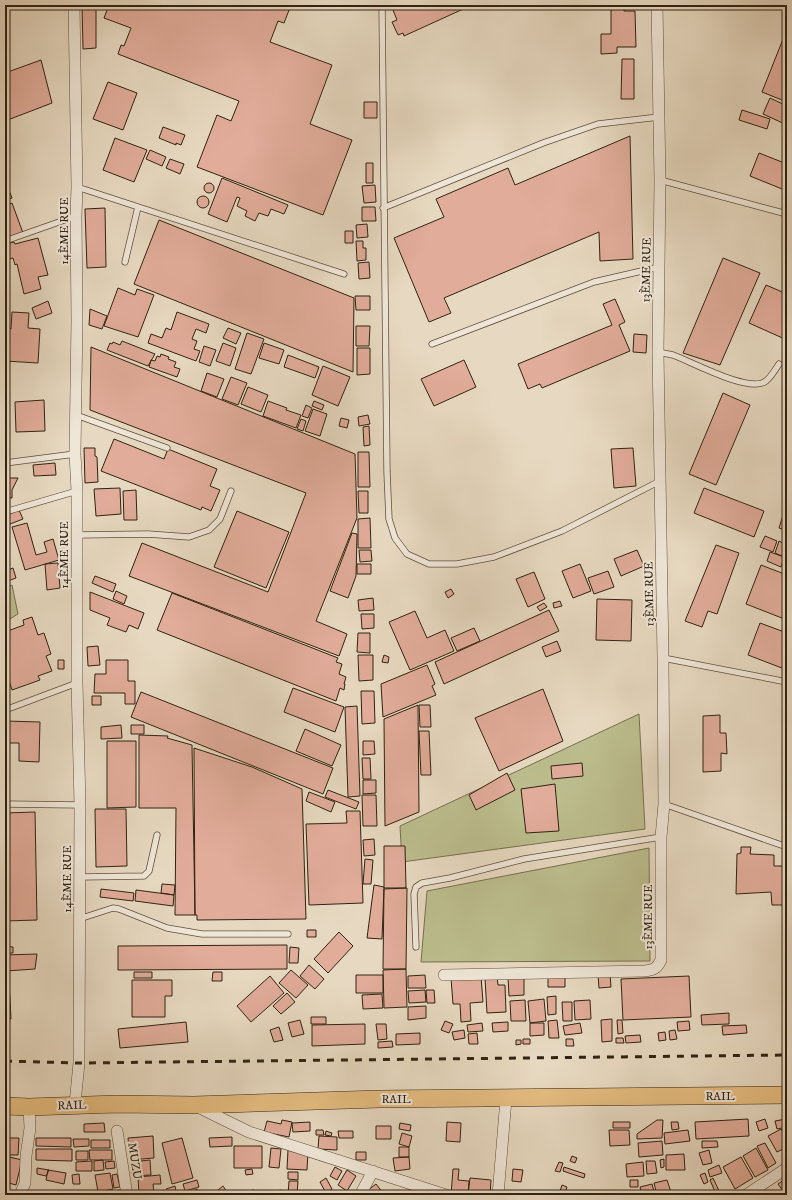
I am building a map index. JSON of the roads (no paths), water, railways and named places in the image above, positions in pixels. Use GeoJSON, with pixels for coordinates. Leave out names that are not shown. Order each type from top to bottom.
{"type":"FeatureCollection","features":[{"type":"Feature","properties":{"kind":"main road","name":"RAIL"},"geometry":{"type":"LineString","coordinates":[[5,1106],[29,1107],[75,1104],[194,1104],[372,1099],[787,1096]]}},
{"type":"Feature","properties":{"kind":"street","name":"14ÈME RUE"},"geometry":{"type":"LineString","coordinates":[[74,5],[77,187],[75,454],[77,491],[77,683],[80,804],[79,1063],[75,1104]]}},
{"type":"Feature","properties":{"kind":"street","name":"13ÈME RUE"},"geometry":{"type":"LineString","coordinates":[[444,975],[644,971],[657,968],[661,960],[662,837],[664,804],[658,352],[660,180],[657,5]]}},
{"type":"Feature","properties":{"kind":"street"},"geometry":{"type":"LineString","coordinates":[[498,1195],[506,1099]]}},
{"type":"Feature","properties":{"kind":"street"},"geometry":{"type":"LineString","coordinates":[[194,1104],[249,1132],[446,1195]]}},
{"type":"Feature","properties":{"kind":"street"},"geometry":{"type":"LineString","coordinates":[[20,1195],[24,1183],[30,1128],[29,1107]]}},
{"type":"Feature","properties":{"kind":"street","name":"MUZU"},"geometry":{"type":"LineString","coordinates":[[117,1131],[127,1195]]}},
{"type":"Feature","properties":{"kind":"street"},"geometry":{"type":"LineString","coordinates":[[746,1195],[787,1168]]}},
{"type":"Feature","properties":{"kind":"street"},"geometry":{"type":"LineString","coordinates":[[360,1195],[373,1171]]}},
{"type":"Feature","properties":{"kind":"lane"},"geometry":{"type":"LineString","coordinates":[[382,5],[387,472],[390,519],[396,538],[407,554],[429,564],[457,564],[494,557],[562,531],[660,480]]}},
{"type":"Feature","properties":{"kind":"lane"},"geometry":{"type":"LineString","coordinates":[[657,5],[675,5]]}},
{"type":"Feature","properties":{"kind":"lane"},"geometry":{"type":"LineString","coordinates":[[383,208],[543,142],[598,124],[659,117]]}},
{"type":"Feature","properties":{"kind":"lane"},"geometry":{"type":"LineString","coordinates":[[660,180],[787,214]]}},
{"type":"Feature","properties":{"kind":"lane"},"geometry":{"type":"LineString","coordinates":[[77,187],[344,274]]}},
{"type":"Feature","properties":{"kind":"lane"},"geometry":{"type":"LineString","coordinates":[[126,262],[138,207]]}},
{"type":"Feature","properties":{"kind":"lane"},"geometry":{"type":"LineString","coordinates":[[5,242],[76,216]]}},
{"type":"Feature","properties":{"kind":"lane"},"geometry":{"type":"LineString","coordinates":[[432,344],[594,282],[659,267]]}},
{"type":"Feature","properties":{"kind":"lane"},"geometry":{"type":"LineString","coordinates":[[658,352],[673,355],[718,375],[746,383],[756,384],[766,382],[779,364]]}},
{"type":"Feature","properties":{"kind":"lane"},"geometry":{"type":"LineString","coordinates":[[76,414],[167,448]]}},
{"type":"Feature","properties":{"kind":"lane"},"geometry":{"type":"LineString","coordinates":[[5,463],[75,454]]}},
{"type":"Feature","properties":{"kind":"lane"},"geometry":{"type":"LineString","coordinates":[[77,535],[148,534],[189,537],[209,530],[220,519],[231,490]]}},
{"type":"Feature","properties":{"kind":"lane"},"geometry":{"type":"LineString","coordinates":[[5,512],[77,491]]}},
{"type":"Feature","properties":{"kind":"lane"},"geometry":{"type":"LineString","coordinates":[[663,658],[787,682]]}},
{"type":"Feature","properties":{"kind":"lane"},"geometry":{"type":"LineString","coordinates":[[5,710],[77,683]]}},
{"type":"Feature","properties":{"kind":"lane"},"geometry":{"type":"LineString","coordinates":[[5,804],[80,804]]}},
{"type":"Feature","properties":{"kind":"lane"},"geometry":{"type":"LineString","coordinates":[[664,804],[787,847]]}},
{"type":"Feature","properties":{"kind":"lane"},"geometry":{"type":"LineString","coordinates":[[80,877],[144,876],[149,872],[157,835]]}},
{"type":"Feature","properties":{"kind":"lane"},"geometry":{"type":"LineString","coordinates":[[416,948],[414,894],[416,887],[422,883],[524,859],[662,837]]}},
{"type":"Feature","properties":{"kind":"lane"},"geometry":{"type":"LineString","coordinates":[[80,919],[113,908],[119,908],[168,928],[202,934],[288,934]]}},
{"type":"Feature","properties":{"kind":"railway"},"geometry":{"type":"LineString","coordinates":[[5,1061],[79,1063],[787,1055]]}}]}
